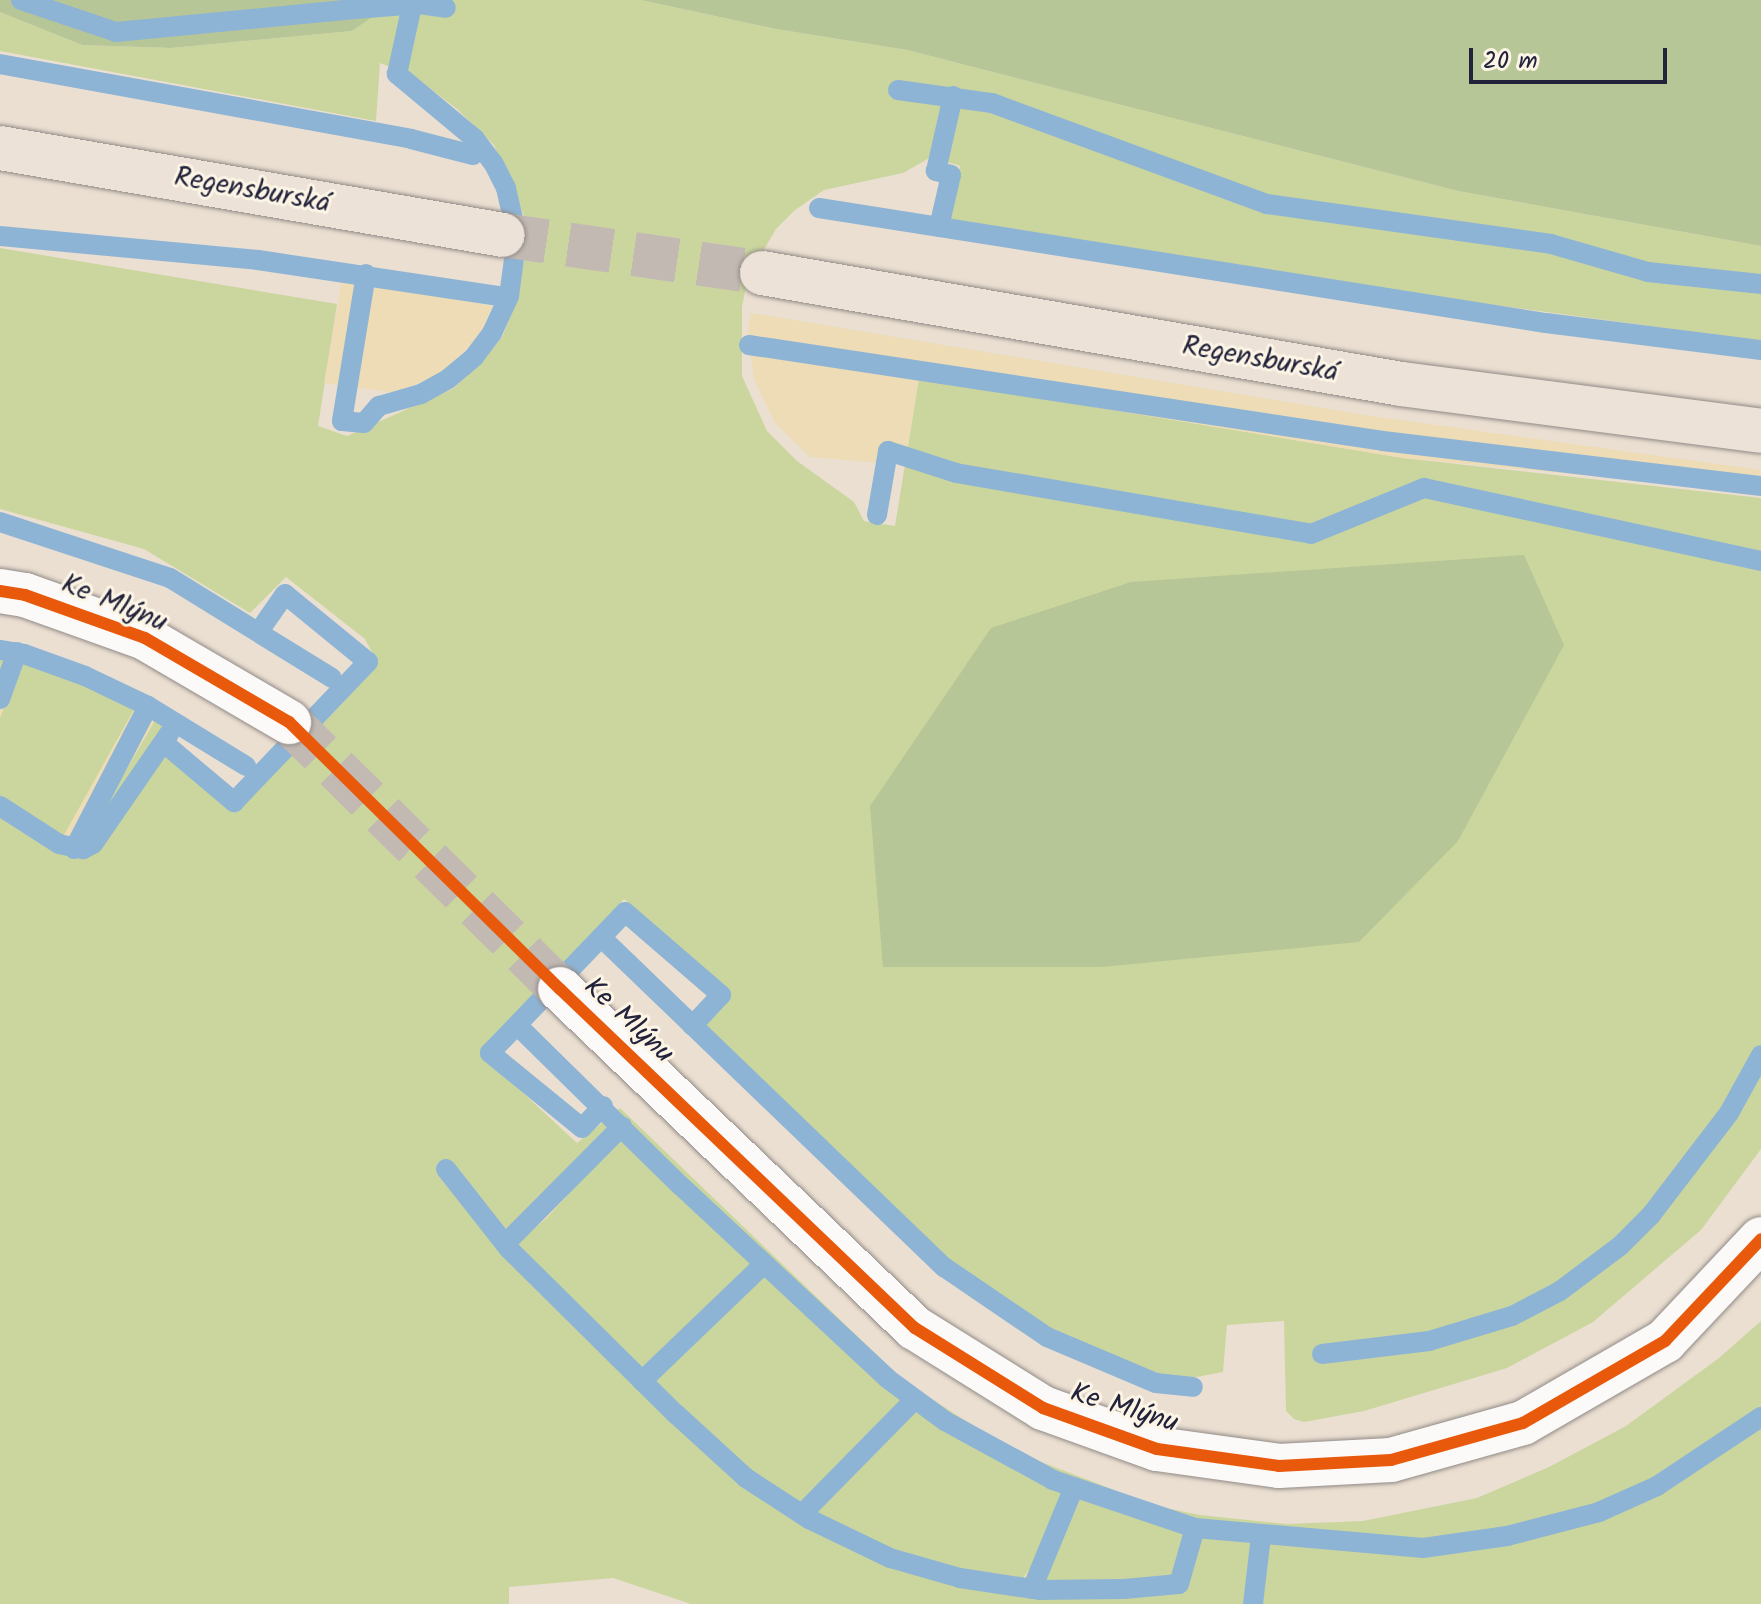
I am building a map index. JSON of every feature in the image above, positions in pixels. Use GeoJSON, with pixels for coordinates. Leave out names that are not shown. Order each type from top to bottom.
{"type":"FeatureCollection","features":[{"type":"Feature","properties":{"kind":"main road","name":"Regensburská"},"geometry":{"type":"LineString","coordinates":[[0,148],[503,235]]}},
{"type":"Feature","properties":{"kind":"main road","name":"Regensburská"},"geometry":{"type":"LineString","coordinates":[[762,273],[1401,384],[1761,431]]}},
{"type":"Feature","properties":{"kind":"street","name":"Ke Mlýnu"},"geometry":{"type":"LineString","coordinates":[[0,591],[25,595],[145,638],[289,722]]}},
{"type":"Feature","properties":{"kind":"street","name":"Ke Mlýnu"},"geometry":{"type":"LineString","coordinates":[[560,989],[915,1328],[1043,1408],[1157,1449],[1279,1466],[1391,1460],[1523,1423],[1665,1341],[1761,1239]]}},
{"type":"Feature","properties":{"kind":"green space"},"geometry":{"type":"Polygon","coordinates":[[[0,0],[397,0],[352,31],[171,48],[82,45],[0,12],[0,0]]]}},
{"type":"Feature","properties":{"kind":"green space"},"geometry":{"type":"Polygon","coordinates":[[[397,0],[641,0],[776,29],[907,50],[1458,191],[1761,246],[1761,341],[1332,283],[947,221],[960,166],[931,157],[903,173],[824,190],[795,210],[776,229],[762,253],[747,281],[742,307],[742,376],[767,431],[797,461],[854,502],[864,521],[895,526],[919,378],[1403,458],[1761,498],[1761,1149],[1701,1230],[1593,1322],[1507,1368],[1364,1411],[1304,1422],[1294,1419],[1286,1411],[1284,1321],[1227,1325],[1223,1372],[1176,1381],[1135,1368],[1036,1322],[948,1264],[893,1205],[700,1025],[728,996],[624,899],[479,1052],[577,1143],[620,1108],[905,1382],[1013,1451],[1156,1506],[1200,1515],[1287,1524],[1363,1521],[1477,1498],[1549,1467],[1626,1426],[1719,1358],[1761,1321],[1761,1604],[691,1604],[613,1578],[509,1587],[509,1604],[0,1604],[0,658],[29,664],[104,693],[166,722],[154,742],[233,809],[376,660],[365,639],[286,577],[250,613],[144,549],[0,509],[0,248],[337,304],[318,426],[347,436],[454,388],[481,362],[502,337],[512,313],[526,253],[524,216],[494,145],[457,109],[415,77],[380,63],[376,121],[0,51],[0,12],[82,45],[171,48],[352,31],[397,0]]]}},
{"type":"Feature","properties":{"kind":"green space"},"geometry":{"type":"Polygon","coordinates":[[[641,0],[1761,0],[1761,246],[1458,191],[907,50],[776,29],[641,0]]]}},
{"type":"Feature","properties":{"kind":"green space"},"geometry":{"type":"Polygon","coordinates":[[[1524,555],[1564,645],[1458,841],[1359,942],[1102,967],[883,967],[870,806],[991,628],[1131,582],[1524,555]]]}},
{"type":"Feature","properties":{"kind":"sand"},"geometry":{"type":"Polygon","coordinates":[[[342,279],[493,306],[477,339],[441,373],[397,393],[324,383],[342,279]]]}},
{"type":"Feature","properties":{"kind":"sand"},"geometry":{"type":"Polygon","coordinates":[[[751,313],[1364,415],[1761,470],[1761,492],[1403,458],[919,378],[905,465],[810,457],[775,423],[754,379],[748,330],[751,313]]]}},
{"type":"Feature","properties":{"kind":"sand"},"geometry":{"type":"Polygon","coordinates":[[[7,651],[24,654],[0,718],[0,672],[7,651]]]}},
{"type":"Feature","properties":{"kind":"sand"},"geometry":{"type":"Polygon","coordinates":[[[138,702],[156,711],[153,724],[91,831],[93,844],[74,849],[59,844],[138,702]]]}},
{"type":"Feature","properties":{"kind":"sand"},"geometry":{"type":"Polygon","coordinates":[[[616,1121],[626,1130],[547,1218],[509,1249],[500,1238],[616,1121]]]}},
{"type":"Feature","properties":{"kind":"sand"},"geometry":{"type":"Polygon","coordinates":[[[758,1258],[769,1269],[648,1385],[635,1374],[758,1258]]]}},
{"type":"Feature","properties":{"kind":"sand"},"geometry":{"type":"Polygon","coordinates":[[[908,1394],[922,1404],[809,1519],[797,1511],[908,1394]]]}},
{"type":"Feature","properties":{"kind":"sand"},"geometry":{"type":"Polygon","coordinates":[[[1069,1485],[1079,1489],[1068,1527],[1039,1590],[1017,1587],[1032,1565],[1069,1485]]]}},
{"type":"Feature","properties":{"kind":"sand"},"geometry":{"type":"Polygon","coordinates":[[[1253,1535],[1266,1536],[1258,1604],[1243,1604],[1253,1535]]]}},
{"type":"Feature","properties":{"kind":"waterway"},"geometry":{"type":"LineString","coordinates":[[21,0],[116,32],[419,4],[446,8]]}},
{"type":"Feature","properties":{"kind":"waterway"},"geometry":{"type":"LineString","coordinates":[[366,274],[342,421],[364,423],[379,406],[421,394],[448,379],[474,357],[492,333],[509,296],[516,244],[506,188],[493,163],[475,139],[397,74],[412,5]]}},
{"type":"Feature","properties":{"kind":"waterway"},"geometry":{"type":"LineString","coordinates":[[0,64],[411,139],[473,155]]}},
{"type":"Feature","properties":{"kind":"waterway"},"geometry":{"type":"LineString","coordinates":[[898,90],[992,103],[1267,204],[1551,244],[1648,272],[1761,284]]}},
{"type":"Feature","properties":{"kind":"waterway"},"geometry":{"type":"LineString","coordinates":[[939,227],[951,175],[936,171],[953,96]]}},
{"type":"Feature","properties":{"kind":"waterway"},"geometry":{"type":"LineString","coordinates":[[819,208],[1546,323],[1761,350]]}},
{"type":"Feature","properties":{"kind":"waterway"},"geometry":{"type":"LineString","coordinates":[[0,236],[258,260],[499,296]]}},
{"type":"Feature","properties":{"kind":"waterway"},"geometry":{"type":"LineString","coordinates":[[749,345],[1383,441],[1761,486]]}},
{"type":"Feature","properties":{"kind":"waterway"},"geometry":{"type":"LineString","coordinates":[[877,515],[888,451],[956,473],[1311,534],[1424,488],[1761,561]]}},
{"type":"Feature","properties":{"kind":"waterway"},"geometry":{"type":"LineString","coordinates":[[0,522],[170,578],[332,678]]}},
{"type":"Feature","properties":{"kind":"waterway"},"geometry":{"type":"LineString","coordinates":[[164,743],[234,802],[368,662],[285,594],[260,630]]}},
{"type":"Feature","properties":{"kind":"waterway"},"geometry":{"type":"LineString","coordinates":[[0,650],[24,654],[85,676],[148,706],[246,766]]}},
{"type":"Feature","properties":{"kind":"waterway"},"geometry":{"type":"LineString","coordinates":[[0,699],[17,652]]}},
{"type":"Feature","properties":{"kind":"waterway"},"geometry":{"type":"LineString","coordinates":[[74,849],[148,706]]}},
{"type":"Feature","properties":{"kind":"waterway"},"geometry":{"type":"LineString","coordinates":[[0,806],[59,844],[83,849],[93,844],[169,734]]}},
{"type":"Feature","properties":{"kind":"waterway"},"geometry":{"type":"LineString","coordinates":[[603,1106],[582,1128],[490,1053],[625,912],[721,995],[692,1026]]}},
{"type":"Feature","properties":{"kind":"waterway"},"geometry":{"type":"LineString","coordinates":[[606,942],[944,1267],[1047,1337],[1156,1383],[1193,1387]]}},
{"type":"Feature","properties":{"kind":"waterway"},"geometry":{"type":"LineString","coordinates":[[521,1029],[680,1185],[888,1379],[945,1421],[1053,1480],[1195,1528],[1423,1548],[1507,1536],[1599,1512],[1657,1486],[1761,1417]]}},
{"type":"Feature","properties":{"kind":"waterway"},"geometry":{"type":"LineString","coordinates":[[1322,1354],[1429,1341],[1512,1316],[1560,1291],[1620,1246],[1651,1215],[1729,1113],[1761,1055]]}},
{"type":"Feature","properties":{"kind":"waterway"},"geometry":{"type":"LineString","coordinates":[[505,1244],[622,1126]]}},
{"type":"Feature","properties":{"kind":"waterway"},"geometry":{"type":"LineString","coordinates":[[446,1169],[509,1249],[676,1414],[746,1478],[809,1519],[890,1558],[960,1578],[1039,1590],[1124,1589],[1179,1584],[1195,1528]]}},
{"type":"Feature","properties":{"kind":"waterway"},"geometry":{"type":"LineString","coordinates":[[642,1381],[764,1264]]}},
{"type":"Feature","properties":{"kind":"waterway"},"geometry":{"type":"LineString","coordinates":[[802,1514],[915,1399]]}},
{"type":"Feature","properties":{"kind":"waterway"},"geometry":{"type":"LineString","coordinates":[[1032,1589],[1074,1487]]}},
{"type":"Feature","properties":{"kind":"waterway"},"geometry":{"type":"LineString","coordinates":[[1253,1604],[1261,1536]]}},
{"type":"Feature","properties":{"kind":"tunnel"},"geometry":{"type":"LineString","coordinates":[[503,235],[762,273]]}},
{"type":"Feature","properties":{"kind":"tunnel"},"geometry":{"type":"LineString","coordinates":[[289,722],[560,989]]}},
{"type":"Feature","properties":{"kind":"cycle path"},"geometry":{"type":"LineString","coordinates":[[0,591],[25,595],[145,638],[289,722],[560,989],[915,1328],[1043,1408],[1157,1449],[1279,1466],[1391,1460],[1523,1423],[1665,1341],[1761,1239]]}}]}
